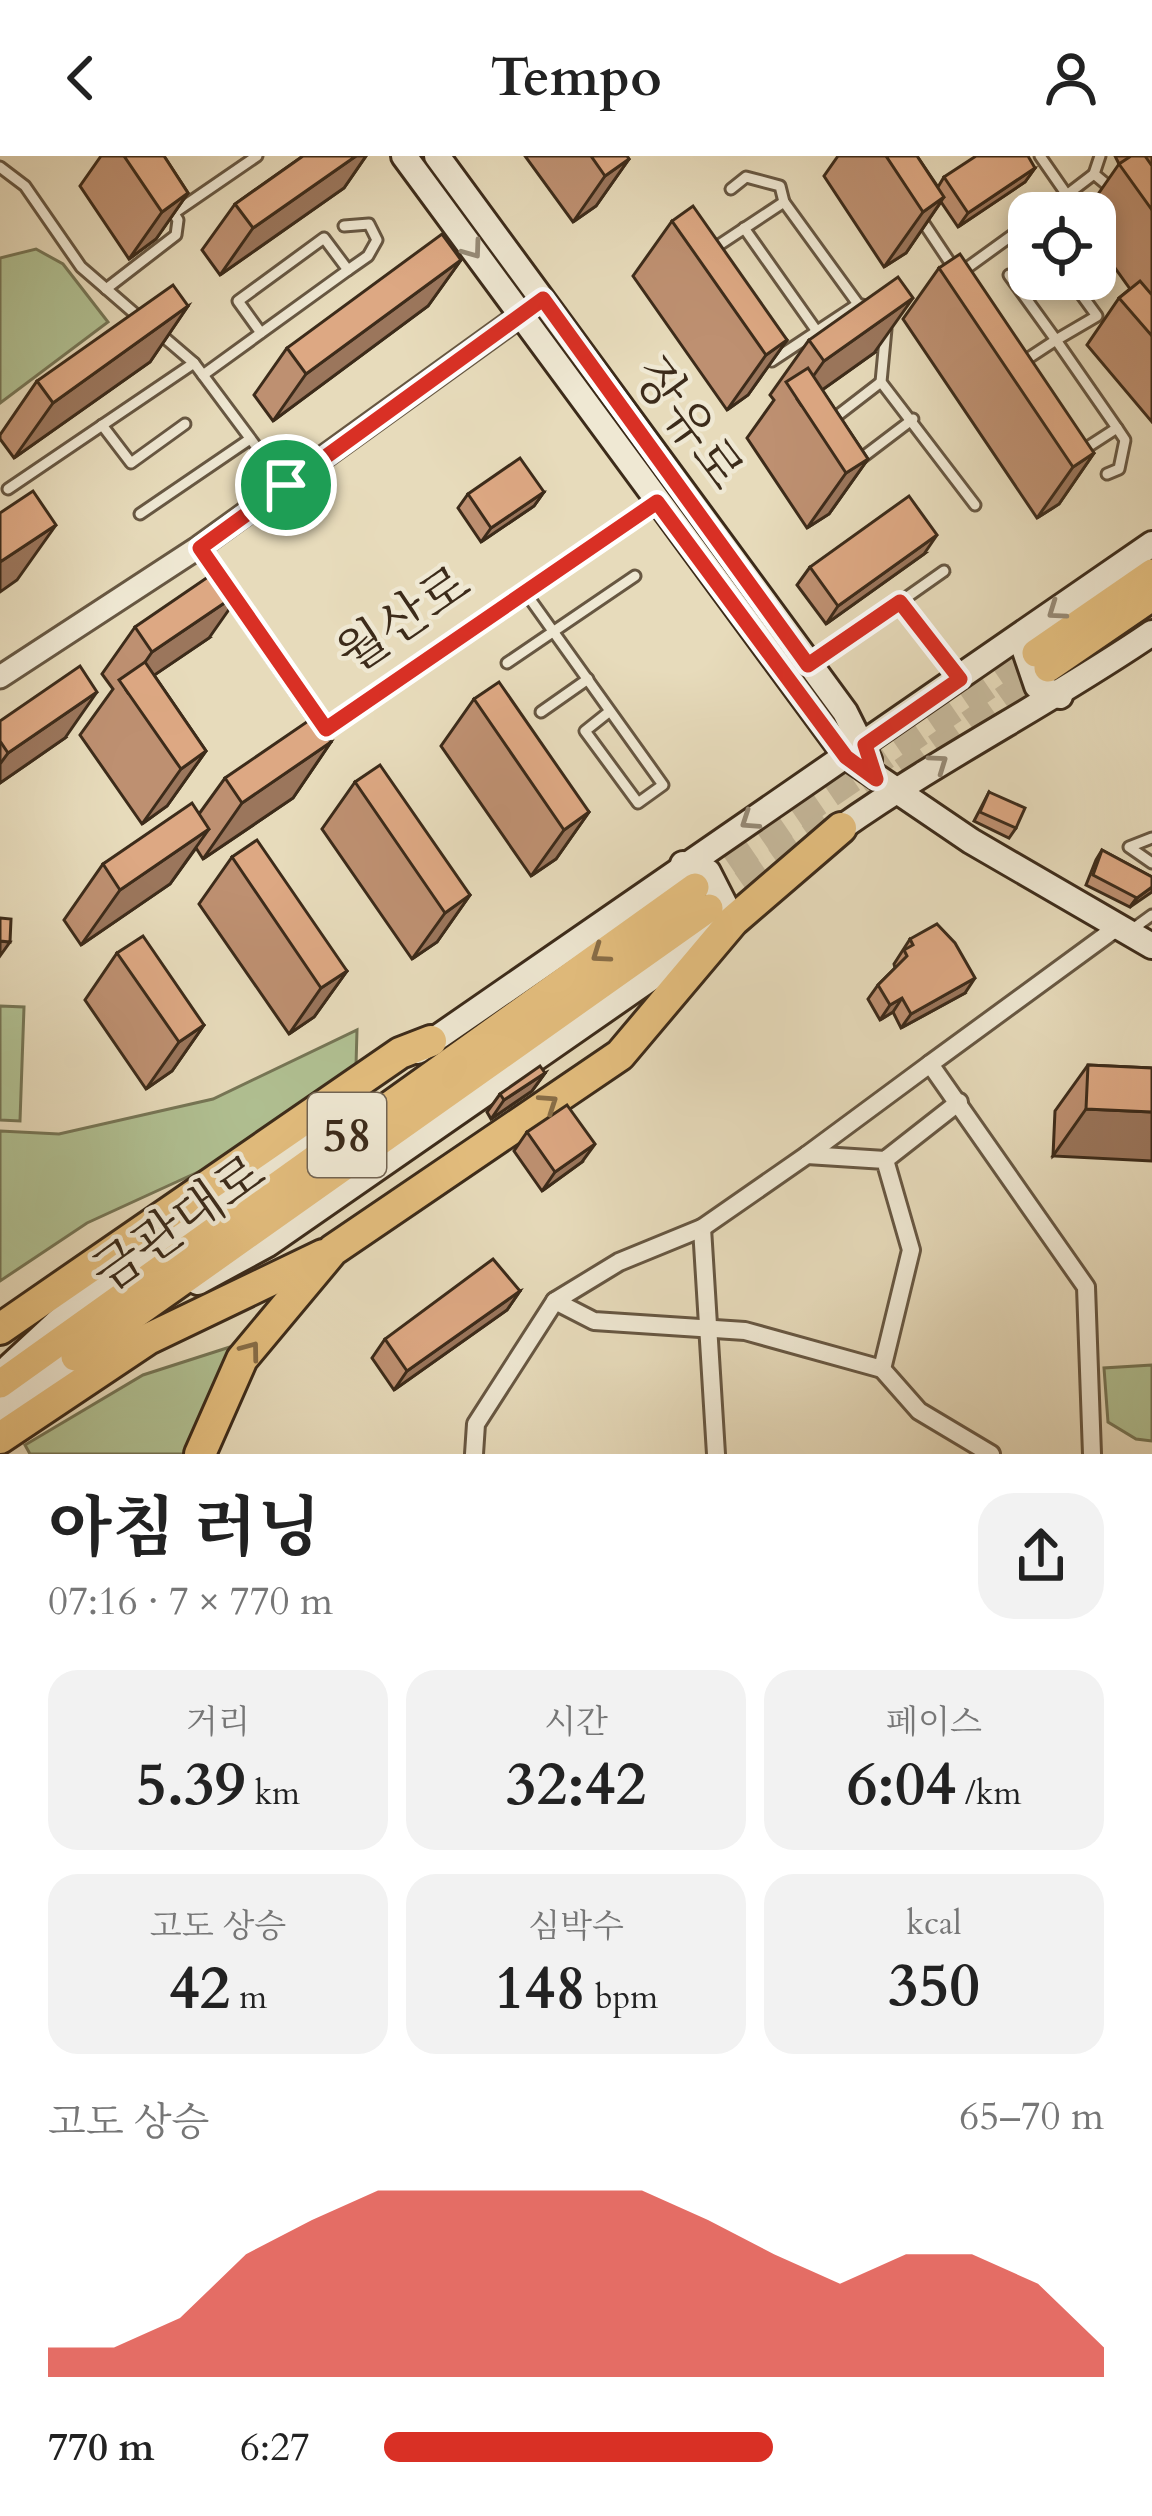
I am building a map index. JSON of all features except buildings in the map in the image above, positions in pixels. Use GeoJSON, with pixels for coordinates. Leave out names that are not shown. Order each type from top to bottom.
{"type":"FeatureCollection","features":[{"type":"Feature","properties":{"kind":"highway"},"geometry":{"type":"LineString","coordinates":[[6,1454],[0,1442],[148,1339],[333,1250],[620,1054],[705,895],[842,828]]}},
{"type":"Feature","properties":{"kind":"highway"},"geometry":{"type":"LineString","coordinates":[[0,1329],[400,1052],[431,1041]]}},
{"type":"Feature","properties":{"kind":"highway"},"geometry":{"type":"LineString","coordinates":[[200,1454],[242,1359],[333,1250]]}},
{"type":"Feature","properties":{"kind":"main road","name":"장유로"},"geometry":{"type":"LineString","coordinates":[[404,156],[657,502],[856,751]]}},
{"type":"Feature","properties":{"kind":"main road","name":"장유로"},"geometry":{"type":"LineString","coordinates":[[437,156],[808,665],[856,751]]}},
{"type":"Feature","properties":{"kind":"main road"},"geometry":{"type":"LineString","coordinates":[[1035,652],[1152,544]]}},
{"type":"Feature","properties":{"kind":"main road"},"geometry":{"type":"LineString","coordinates":[[1035,652],[1152,573]]}},
{"type":"Feature","properties":{"kind":"main road"},"geometry":{"type":"LineString","coordinates":[[0,1380],[79,1303],[431,1041],[705,895],[856,751],[960,679],[1035,652],[1152,598]]}},
{"type":"Feature","properties":{"kind":"main road"},"geometry":{"type":"LineString","coordinates":[[842,828],[956,750],[1060,696],[1152,633]]}},
{"type":"Feature","properties":{"kind":"main road"},"geometry":{"type":"LineString","coordinates":[[1035,652],[1037,686],[1060,696]]}},
{"type":"Feature","properties":{"kind":"main road"},"geometry":{"type":"LineString","coordinates":[[856,751],[876,779],[901,789],[970,841],[1152,946]]}},
{"type":"Feature","properties":{"kind":"main road","name":"금관대로"},"geometry":{"type":"LineString","coordinates":[[0,1412],[705,895]]}},
{"type":"Feature","properties":{"kind":"main road","name":"금관대로"},"geometry":{"type":"LineString","coordinates":[[0,1380],[705,895]]}},
{"type":"Feature","properties":{"kind":"street"},"geometry":{"type":"LineString","coordinates":[[0,677],[200,548],[543,299]]}},
{"type":"Feature","properties":{"kind":"street","name":"월산로"},"geometry":{"type":"LineString","coordinates":[[200,548],[326,729],[657,502]]}},
{"type":"Feature","properties":{"kind":"street"},"geometry":{"type":"LineString","coordinates":[[474,1454],[476,1424],[555,1301],[619,1262],[702,1228],[1125,928]]}},
{"type":"Feature","properties":{"kind":"street"},"geometry":{"type":"LineString","coordinates":[[931,1064],[1086,1287],[1092,1454]]}},
{"type":"Feature","properties":{"kind":"street"},"geometry":{"type":"LineString","coordinates":[[807,1155],[886,1160],[959,1102]]}},
{"type":"Feature","properties":{"kind":"street"},"geometry":{"type":"LineString","coordinates":[[882,1369],[911,1250],[886,1160]]}},
{"type":"Feature","properties":{"kind":"street"},"geometry":{"type":"LineString","coordinates":[[702,1228],[716,1454]]}},
{"type":"Feature","properties":{"kind":"street"},"geometry":{"type":"LineString","coordinates":[[555,1301],[594,1321],[745,1331],[882,1369],[919,1411],[991,1454]]}},
{"type":"Feature","properties":{"kind":"lane"},"geometry":{"type":"LineString","coordinates":[[5,156],[2,169],[25,186],[81,267],[194,363],[286,485]]}},
{"type":"Feature","properties":{"kind":"lane"},"geometry":{"type":"LineString","coordinates":[[174,213],[257,156]]}},
{"type":"Feature","properties":{"kind":"lane"},"geometry":{"type":"LineString","coordinates":[[1040,156],[1065,192]]}},
{"type":"Feature","properties":{"kind":"lane"},"geometry":{"type":"LineString","coordinates":[[1071,192],[1094,174],[1100,156]]}},
{"type":"Feature","properties":{"kind":"lane"},"geometry":{"type":"LineString","coordinates":[[1094,174],[1127,202]]}},
{"type":"Feature","properties":{"kind":"lane"},"geometry":{"type":"LineString","coordinates":[[731,189],[746,177],[765,178],[780,186],[784,202],[858,304],[887,312],[881,382],[975,505]]}},
{"type":"Feature","properties":{"kind":"lane"},"geometry":{"type":"LineString","coordinates":[[106,289],[176,235],[174,213],[162,196]]}},
{"type":"Feature","properties":{"kind":"lane"},"geometry":{"type":"LineString","coordinates":[[701,257],[784,202]]}},
{"type":"Feature","properties":{"kind":"lane"},"geometry":{"type":"LineString","coordinates":[[910,203],[956,277],[1008,239]]}},
{"type":"Feature","properties":{"kind":"lane"},"geometry":{"type":"LineString","coordinates":[[203,375],[368,256],[377,240],[369,224],[344,226]]}},
{"type":"Feature","properties":{"kind":"lane"},"geometry":{"type":"LineString","coordinates":[[744,228],[817,330]]}},
{"type":"Feature","properties":{"kind":"lane"},"geometry":{"type":"LineString","coordinates":[[261,332],[238,301],[324,238],[348,270]]}},
{"type":"Feature","properties":{"kind":"lane"},"geometry":{"type":"LineString","coordinates":[[1028,300],[1117,428],[1125,455],[1119,469],[1107,474]]}},
{"type":"Feature","properties":{"kind":"lane"},"geometry":{"type":"LineString","coordinates":[[1016,366],[1097,316],[1085,300]]}},
{"type":"Feature","properties":{"kind":"lane"},"geometry":{"type":"LineString","coordinates":[[760,344],[772,361],[858,304]]}},
{"type":"Feature","properties":{"kind":"lane"},"geometry":{"type":"LineString","coordinates":[[1004,349],[1029,383]]}},
{"type":"Feature","properties":{"kind":"lane"},"geometry":{"type":"LineString","coordinates":[[8,489],[194,363]]}},
{"type":"Feature","properties":{"kind":"lane"},"geometry":{"type":"LineString","coordinates":[[818,431],[881,382]]}},
{"type":"Feature","properties":{"kind":"lane"},"geometry":{"type":"LineString","coordinates":[[846,470],[913,419]]}},
{"type":"Feature","properties":{"kind":"lane"},"geometry":{"type":"LineString","coordinates":[[102,425],[131,463],[185,424]]}},
{"type":"Feature","properties":{"kind":"lane"},"geometry":{"type":"LineString","coordinates":[[1066,436],[1078,453],[1117,428]]}},
{"type":"Feature","properties":{"kind":"lane"},"geometry":{"type":"LineString","coordinates":[[140,514],[250,439]]}},
{"type":"Feature","properties":{"kind":"lane"},"geometry":{"type":"LineString","coordinates":[[808,665],[944,571]]}},
{"type":"Feature","properties":{"kind":"lane"},"geometry":{"type":"LineString","coordinates":[[507,663],[635,576]]}},
{"type":"Feature","properties":{"kind":"lane"},"geometry":{"type":"LineString","coordinates":[[525,592],[663,785],[638,803],[585,731],[610,711]]}},
{"type":"Feature","properties":{"kind":"lane"},"geometry":{"type":"LineString","coordinates":[[900,602],[960,679]]}},
{"type":"Feature","properties":{"kind":"lane"},"geometry":{"type":"LineString","coordinates":[[541,712],[588,679]]}},
{"type":"Feature","properties":{"kind":"lane"},"geometry":{"type":"LineString","coordinates":[[1152,838],[1129,847],[1152,863]]}},
{"type":"Feature","properties":{"kind":"lane"},"geometry":{"type":"LineString","coordinates":[[1125,928],[1152,915]]}},
{"type":"Feature","properties":{"kind":"green space"},"geometry":{"type":"Polygon","coordinates":[[[36,249],[63,264],[108,322],[0,403],[0,258],[36,249]]]}},
{"type":"Feature","properties":{"kind":"green space"},"geometry":{"type":"Polygon","coordinates":[[[0,1006],[24,1007],[20,1121],[0,1120],[0,1006]]]}},
{"type":"Feature","properties":{"kind":"green space"},"geometry":{"type":"Polygon","coordinates":[[[357,1030],[356,1066],[222,1161],[87,1223],[0,1281],[0,1131],[59,1134],[213,1099],[357,1030]]]}},
{"type":"Feature","properties":{"kind":"green space"},"geometry":{"type":"Polygon","coordinates":[[[230,1347],[185,1454],[30,1454],[25,1445],[143,1375],[230,1347]]]}},
{"type":"Feature","properties":{"kind":"green space"},"geometry":{"type":"Polygon","coordinates":[[[1152,1365],[1152,1441],[1136,1439],[1108,1422],[1104,1368],[1152,1365]]]}},
{"type":"Feature","properties":{"kind":"tunnel"},"geometry":{"type":"LineString","coordinates":[[695,887],[1036,653]]}},
{"type":"Feature","properties":{"kind":"tunnel"},"geometry":{"type":"LineString","coordinates":[[869,795],[1048,668]]}},
{"type":"Feature","properties":{"kind":"tunnel"},"geometry":{"type":"LineString","coordinates":[[709,908],[828,824]]}},
{"type":"Feature","properties":{"kind":"route"},"geometry":{"type":"LineString","coordinates":[[543,299],[808,665],[900,602],[960,679],[865,745],[876,779],[846,757],[657,502],[326,729],[200,548],[286,485],[543,299]]}}]}
